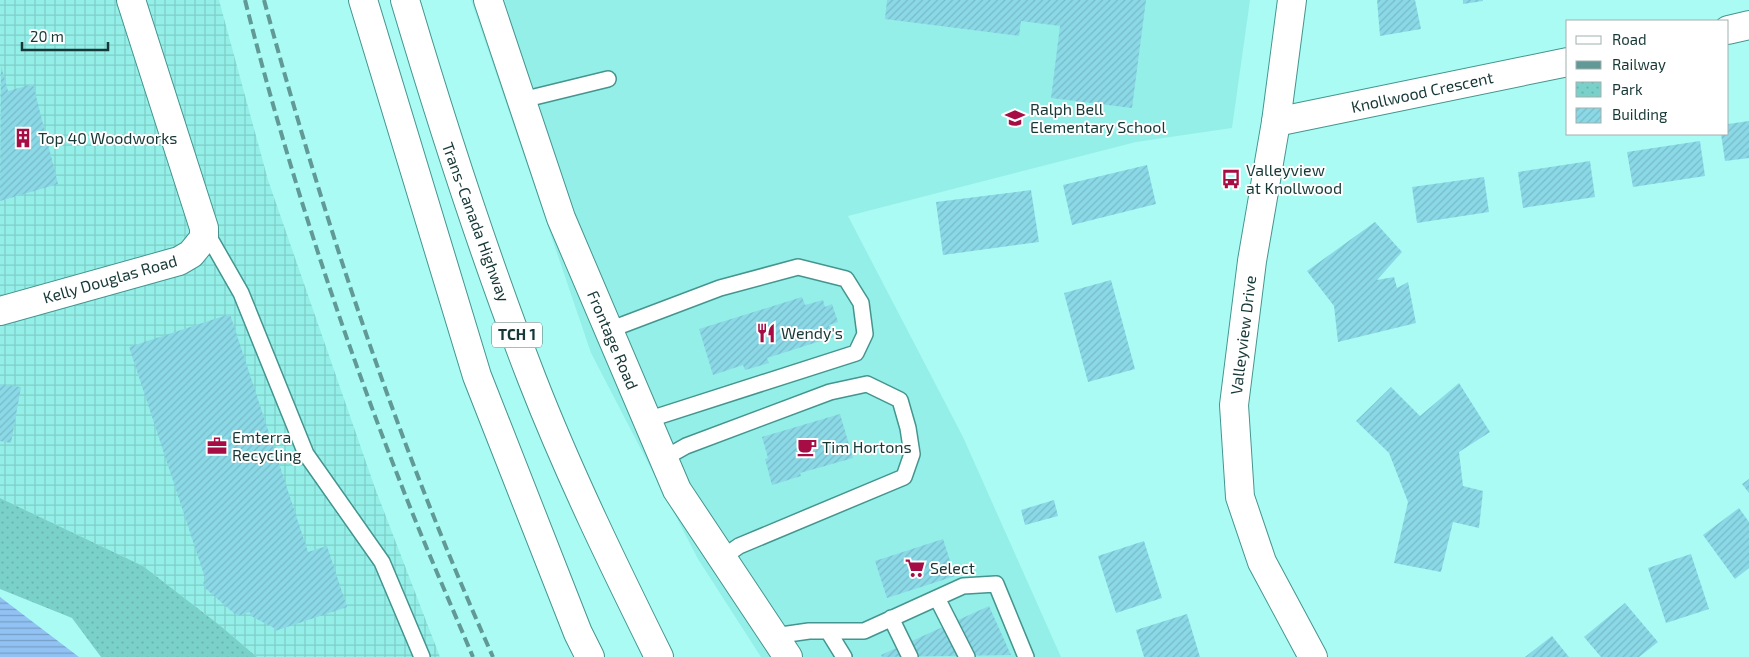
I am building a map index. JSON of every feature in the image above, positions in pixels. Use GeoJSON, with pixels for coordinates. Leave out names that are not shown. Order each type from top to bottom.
{"type":"FeatureCollection","features":[{"type":"Feature","properties":{"kind":"main road"},"geometry":{"type":"LineString","coordinates":[[131,0],[204,228]]}},
{"type":"Feature","properties":{"kind":"main road","name":"TCH 1"},"geometry":{"type":"LineString","coordinates":[[363,0],[478,376],[578,633],[590,657]]}},
{"type":"Feature","properties":{"kind":"main road","name":"Trans-Canada Highway"},"geometry":{"type":"LineString","coordinates":[[405,0],[444,133],[533,380],[613,564],[659,657]]}},
{"type":"Feature","properties":{"kind":"main road","name":"Frontage Road"},"geometry":{"type":"LineString","coordinates":[[488,0],[561,218],[676,490],[781,647]]}},
{"type":"Feature","properties":{"kind":"main road","name":"Valleyview Drive"},"geometry":{"type":"LineString","coordinates":[[1292,0],[1276,122],[1252,260],[1234,405],[1240,497],[1262,562],[1313,657]]}},
{"type":"Feature","properties":{"kind":"main road"},"geometry":{"type":"LineString","coordinates":[[1729,30],[1749,26]]}},
{"type":"Feature","properties":{"kind":"main road","name":"Knollwood Crescent"},"geometry":{"type":"LineString","coordinates":[[1276,122],[1566,62]]}},
{"type":"Feature","properties":{"kind":"main road","name":"Kelly Douglas Road"},"geometry":{"type":"LineString","coordinates":[[0,310],[179,261],[191,254],[200,244],[204,238],[204,228]]}},
{"type":"Feature","properties":{"kind":"main road"},"geometry":{"type":"LineString","coordinates":[[613,564],[668,657]]}},
{"type":"Feature","properties":{"kind":"lane"},"geometry":{"type":"LineString","coordinates":[[522,100],[608,78]]}},
{"type":"Feature","properties":{"kind":"lane"},"geometry":{"type":"LineString","coordinates":[[204,228],[241,293],[306,454],[382,562],[422,657]]}},
{"type":"Feature","properties":{"kind":"lane"},"geometry":{"type":"LineString","coordinates":[[609,330],[720,288],[798,267],[846,279],[862,303],[866,334],[856,353],[647,420]]}},
{"type":"Feature","properties":{"kind":"lane"},"geometry":{"type":"LineString","coordinates":[[663,459],[686,446],[830,392],[867,384],[900,400],[908,428],[912,454],[904,477],[738,546],[722,558]]}},
{"type":"Feature","properties":{"kind":"lane"},"geometry":{"type":"LineString","coordinates":[[781,647],[810,631],[864,631],[963,586],[996,584],[1026,657]]}},
{"type":"Feature","properties":{"kind":"lane"},"geometry":{"type":"LineString","coordinates":[[937,598],[967,657]]}},
{"type":"Feature","properties":{"kind":"lane"},"geometry":{"type":"LineString","coordinates":[[891,618],[910,657]]}},
{"type":"Feature","properties":{"kind":"lane"},"geometry":{"type":"LineString","coordinates":[[828,631],[844,657]]}},
{"type":"Feature","properties":{"kind":"shaded area"},"geometry":{"type":"Polygon","coordinates":[[[0,0],[219,0],[268,180],[375,488],[440,657],[257,657],[222,627],[143,566],[0,498],[0,0]]]}},
{"type":"Feature","properties":{"kind":"shaded area"},"geometry":{"type":"Polygon","coordinates":[[[471,0],[1250,0],[1232,128],[1136,142],[848,216],[963,437],[1061,657],[761,657],[698,559],[591,353],[471,0]]]}},
{"type":"Feature","properties":{"kind":"shaded area"},"geometry":{"type":"Polygon","coordinates":[[[0,597],[79,657],[0,657],[0,597]]]}},
{"type":"Feature","properties":{"kind":"green space"},"geometry":{"type":"Polygon","coordinates":[[[0,498],[143,566],[222,627],[257,657],[101,657],[72,618],[0,589],[0,498]]]}},
{"type":"Feature","properties":{"kind":"building","name":"Ralph Bell Elementary School"},"geometry":{"type":"Polygon","coordinates":[[[887,0],[1146,0],[1132,108],[1051,98],[1060,26],[1021,21],[1019,36],[885,19],[887,0]]]}},
{"type":"Feature","properties":{"kind":"building"},"geometry":{"type":"Polygon","coordinates":[[[1377,0],[1415,0],[1421,29],[1380,36],[1377,0]]]}},
{"type":"Feature","properties":{"kind":"building"},"geometry":{"type":"Polygon","coordinates":[[[1463,0],[1483,0],[1483,1],[1463,4],[1463,0]]]}},
{"type":"Feature","properties":{"kind":"building","name":"Top 40 Woodworks"},"geometry":{"type":"Polygon","coordinates":[[[1,66],[8,91],[33,84],[58,184],[0,201],[1,66]]]}},
{"type":"Feature","properties":{"kind":"building"},"geometry":{"type":"Polygon","coordinates":[[[1749,121],[1749,158],[1725,161],[1721,135],[1729,135],[1729,124],[1749,121]]]}},
{"type":"Feature","properties":{"kind":"building"},"geometry":{"type":"Polygon","coordinates":[[[1700,141],[1705,176],[1633,187],[1627,152],[1700,141]]]}},
{"type":"Feature","properties":{"kind":"building"},"geometry":{"type":"Polygon","coordinates":[[[1590,161],[1595,197],[1523,208],[1518,172],[1590,161]]]}},
{"type":"Feature","properties":{"kind":"building"},"geometry":{"type":"Polygon","coordinates":[[[1147,165],[1156,204],[1072,225],[1063,185],[1147,165]]]}},
{"type":"Feature","properties":{"kind":"building"},"geometry":{"type":"Polygon","coordinates":[[[1484,177],[1489,212],[1417,223],[1412,187],[1484,177]]]}},
{"type":"Feature","properties":{"kind":"building"},"geometry":{"type":"Polygon","coordinates":[[[1031,190],[1039,242],[943,255],[936,202],[1031,190]]]}},
{"type":"Feature","properties":{"kind":"building"},"geometry":{"type":"Polygon","coordinates":[[[1375,222],[1402,252],[1377,280],[1394,277],[1397,288],[1408,282],[1416,323],[1338,342],[1334,306],[1307,271],[1375,222]]]}},
{"type":"Feature","properties":{"kind":"building"},"geometry":{"type":"Polygon","coordinates":[[[1111,280],[1135,369],[1088,382],[1064,293],[1111,280]]]}},
{"type":"Feature","properties":{"kind":"building","name":"Wendy's"},"geometry":{"type":"Polygon","coordinates":[[[802,297],[805,305],[823,300],[825,307],[832,304],[838,322],[829,325],[833,337],[767,358],[769,363],[745,370],[743,365],[713,375],[699,329],[802,297]]]}},
{"type":"Feature","properties":{"kind":"building","name":"Emterra Recycling"},"geometry":{"type":"Polygon","coordinates":[[[230,314],[308,552],[327,546],[347,607],[275,631],[274,628],[251,616],[250,612],[237,616],[205,588],[203,582],[206,581],[129,347],[230,314]]]}},
{"type":"Feature","properties":{"kind":"building"},"geometry":{"type":"Polygon","coordinates":[[[1459,383],[1490,432],[1459,452],[1463,486],[1483,491],[1479,528],[1453,522],[1441,572],[1394,563],[1408,502],[1389,453],[1356,421],[1391,387],[1420,416],[1459,383]]]}},
{"type":"Feature","properties":{"kind":"building"},"geometry":{"type":"Polygon","coordinates":[[[0,384],[21,387],[11,443],[0,441],[0,384]]]}},
{"type":"Feature","properties":{"kind":"building","name":"Tim Hortons"},"geometry":{"type":"Polygon","coordinates":[[[840,414],[853,458],[800,473],[801,476],[772,485],[765,459],[768,458],[762,437],[840,414]]]}},
{"type":"Feature","properties":{"kind":"building"},"geometry":{"type":"Polygon","coordinates":[[[1749,479],[1749,493],[1742,484],[1749,479]]]}},
{"type":"Feature","properties":{"kind":"building"},"geometry":{"type":"Polygon","coordinates":[[[1054,500],[1058,516],[1025,525],[1021,510],[1054,500]]]}},
{"type":"Feature","properties":{"kind":"building"},"geometry":{"type":"Polygon","coordinates":[[[1739,508],[1749,522],[1749,568],[1735,579],[1703,535],[1739,508]]]}},
{"type":"Feature","properties":{"kind":"building","name":"Select"},"geometry":{"type":"Polygon","coordinates":[[[943,539],[955,576],[887,598],[875,561],[943,539]]]}},
{"type":"Feature","properties":{"kind":"building"},"geometry":{"type":"Polygon","coordinates":[[[1144,541],[1162,598],[1116,613],[1098,556],[1144,541]]]}},
{"type":"Feature","properties":{"kind":"building"},"geometry":{"type":"Polygon","coordinates":[[[1691,554],[1709,609],[1666,623],[1648,568],[1691,554]]]}},
{"type":"Feature","properties":{"kind":"building"},"geometry":{"type":"Polygon","coordinates":[[[1625,603],[1658,642],[1639,657],[1601,657],[1584,637],[1625,603]]]}},
{"type":"Feature","properties":{"kind":"building"},"geometry":{"type":"Polygon","coordinates":[[[989,606],[1011,655],[882,657],[881,655],[989,606]]]}},
{"type":"Feature","properties":{"kind":"building"},"geometry":{"type":"Polygon","coordinates":[[[1187,614],[1200,657],[1144,657],[1136,630],[1187,614]]]}},
{"type":"Feature","properties":{"kind":"building"},"geometry":{"type":"Polygon","coordinates":[[[1552,636],[1569,657],[1525,657],[1552,636]]]}},
{"type":"Feature","properties":{"kind":"railway"},"geometry":{"type":"LineString","coordinates":[[245,0],[278,121],[334,302],[408,501],[473,657]]}},
{"type":"Feature","properties":{"kind":"railway"},"geometry":{"type":"LineString","coordinates":[[264,0],[312,167],[366,333],[426,496],[458,577],[493,657]]}},
{"type":"Feature","properties":{"kind":"place","name":"Ralph Bell Elementary School"},"geometry":{"type":"Point","coordinates":[1015,118]}},
{"type":"Feature","properties":{"kind":"place","name":"Top 40 Woodworks"},"geometry":{"type":"Point","coordinates":[23,138]}},
{"type":"Feature","properties":{"kind":"place","name":"Valleyview at Knollwood"},"geometry":{"type":"Point","coordinates":[1231,179]}},
{"type":"Feature","properties":{"kind":"place","name":"Wendy's"},"geometry":{"type":"Point","coordinates":[766,333]}},
{"type":"Feature","properties":{"kind":"place","name":"Emterra Recycling"},"geometry":{"type":"Point","coordinates":[217,446]}},
{"type":"Feature","properties":{"kind":"place","name":"Tim Hortons"},"geometry":{"type":"Point","coordinates":[807,447]}},
{"type":"Feature","properties":{"kind":"place","name":"Select"},"geometry":{"type":"Point","coordinates":[915,568]}}]}
